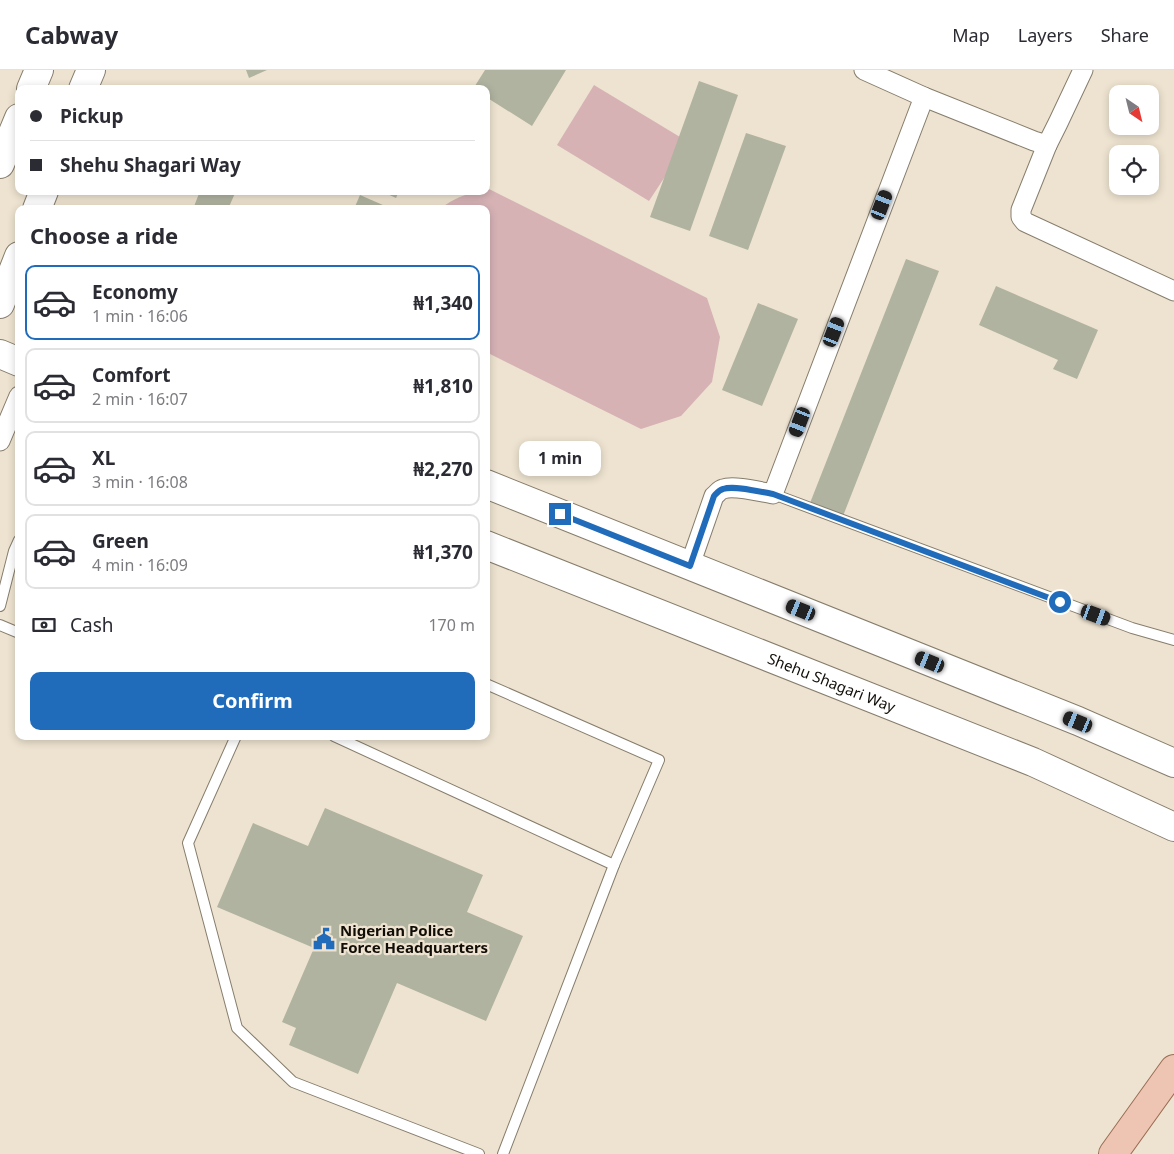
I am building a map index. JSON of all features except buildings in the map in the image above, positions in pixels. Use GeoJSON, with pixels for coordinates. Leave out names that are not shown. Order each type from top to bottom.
{"type":"FeatureCollection","features":[{"type":"Feature","properties":{"kind":"main road"},"geometry":{"type":"LineString","coordinates":[[32,85],[38,70]]}},
{"type":"Feature","properties":{"kind":"main road"},"geometry":{"type":"LineString","coordinates":[[85,85],[91,70]]}},
{"type":"Feature","properties":{"kind":"main road"},"geometry":{"type":"LineString","coordinates":[[0,164],[15,128]]}},
{"type":"Feature","properties":{"kind":"main road"},"geometry":{"type":"LineString","coordinates":[[6,295],[15,268]]}},
{"type":"Feature","properties":{"kind":"main road"},"geometry":{"type":"LineString","coordinates":[[0,354],[15,360]]}},
{"type":"Feature","properties":{"kind":"main road"},"geometry":{"type":"LineString","coordinates":[[490,486],[1078,722],[1174,763]]}},
{"type":"Feature","properties":{"kind":"main road","name":"Shehu Shagari Way"},"geometry":{"type":"LineString","coordinates":[[490,547],[1033,762],[1174,827]]}},
{"type":"Feature","properties":{"kind":"main road"},"geometry":{"type":"LineString","coordinates":[[1113,1154],[1174,1069]]}},
{"type":"Feature","properties":{"kind":"street"},"geometry":{"type":"LineString","coordinates":[[864,70],[924,97],[1047,145]]}},
{"type":"Feature","properties":{"kind":"street"},"geometry":{"type":"LineString","coordinates":[[1083,70],[1047,145],[1021,210],[1022,217],[1026,222],[1174,291]]}},
{"type":"Feature","properties":{"kind":"street"},"geometry":{"type":"LineString","coordinates":[[690,566],[714,496],[719,491],[725,488],[733,488],[773,494],[924,97]]}},
{"type":"Feature","properties":{"kind":"street"},"geometry":{"type":"LineString","coordinates":[[0,441],[15,405]]}},
{"type":"Feature","properties":{"kind":"lane"},"geometry":{"type":"LineString","coordinates":[[773,494],[1132,628],[1174,640]]}},
{"type":"Feature","properties":{"kind":"lane"},"geometry":{"type":"LineString","coordinates":[[0,606],[15,549]]}},
{"type":"Feature","properties":{"kind":"lane"},"geometry":{"type":"LineString","coordinates":[[8,576],[15,579]]}},
{"type":"Feature","properties":{"kind":"lane"},"geometry":{"type":"LineString","coordinates":[[0,625],[15,631]]}},
{"type":"Feature","properties":{"kind":"lane"},"geometry":{"type":"LineString","coordinates":[[490,686],[659,760],[614,865],[503,1154]]}},
{"type":"Feature","properties":{"kind":"lane"},"geometry":{"type":"LineString","coordinates":[[234,740],[188,844],[237,1028],[293,1082],[480,1154]]}},
{"type":"Feature","properties":{"kind":"lane"},"geometry":{"type":"LineString","coordinates":[[343,740],[614,865]]}},
{"type":"Feature","properties":{"kind":"shaded area"},"geometry":{"type":"Polygon","coordinates":[[[594,85],[680,137],[668,172],[649,201],[557,145],[594,85]]]}},
{"type":"Feature","properties":{"kind":"shaded area"},"geometry":{"type":"Polygon","coordinates":[[[490,190],[707,298],[720,337],[712,382],[681,416],[641,429],[490,354],[490,205],[445,205],[466,195],[490,195],[490,190]]]}},
{"type":"Feature","properties":{"kind":"place","name":"Nigerian Police Force Headquarters"},"geometry":{"type":"Point","coordinates":[324,939]}},
{"type":"Feature","properties":{"kind":"route"},"geometry":{"type":"LineString","coordinates":[[560,514],[690,566],[714,496],[719,491],[725,488],[733,488],[773,494],[1060,602]]}}]}
